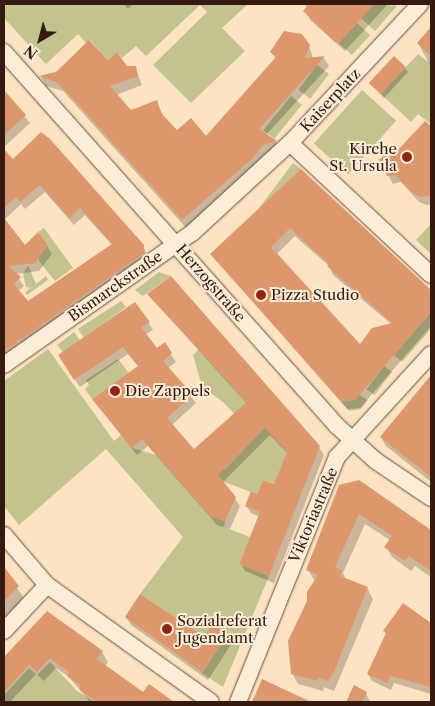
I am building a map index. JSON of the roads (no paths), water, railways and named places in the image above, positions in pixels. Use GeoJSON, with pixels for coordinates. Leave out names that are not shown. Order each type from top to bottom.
{"type":"FeatureCollection","features":[{"type":"Feature","properties":{"kind":"street","name":"Kaiserplatz"},"geometry":{"type":"LineString","coordinates":[[420,4],[290,143],[431,275]]}},
{"type":"Feature","properties":{"kind":"street","name":"Herzogstraße"},"geometry":{"type":"LineString","coordinates":[[4,52],[352,441],[431,498]]}},
{"type":"Feature","properties":{"kind":"street","name":"Bismarckstraße"},"geometry":{"type":"LineString","coordinates":[[4,365],[175,243],[192,233],[290,143]]}},
{"type":"Feature","properties":{"kind":"street","name":"Viktoriastraße"},"geometry":{"type":"LineString","coordinates":[[238,702],[328,474],[337,457],[431,354]]}},
{"type":"Feature","properties":{"kind":"street"},"geometry":{"type":"LineString","coordinates":[[4,535],[47,584],[211,702]]}},
{"type":"Feature","properties":{"kind":"street"},"geometry":{"type":"LineString","coordinates":[[4,631],[47,584]]}},
{"type":"Feature","properties":{"kind":"place","name":"Kirche St. Ursula"},"geometry":{"type":"Point","coordinates":[407,157]}},
{"type":"Feature","properties":{"kind":"place","name":"Pizza Studio"},"geometry":{"type":"Point","coordinates":[261,295]}},
{"type":"Feature","properties":{"kind":"place","name":"Die Zappels"},"geometry":{"type":"Point","coordinates":[115,391]}},
{"type":"Feature","properties":{"kind":"place","name":"Sozialreferat Jugendamt"},"geometry":{"type":"Point","coordinates":[167,629]}}]}
